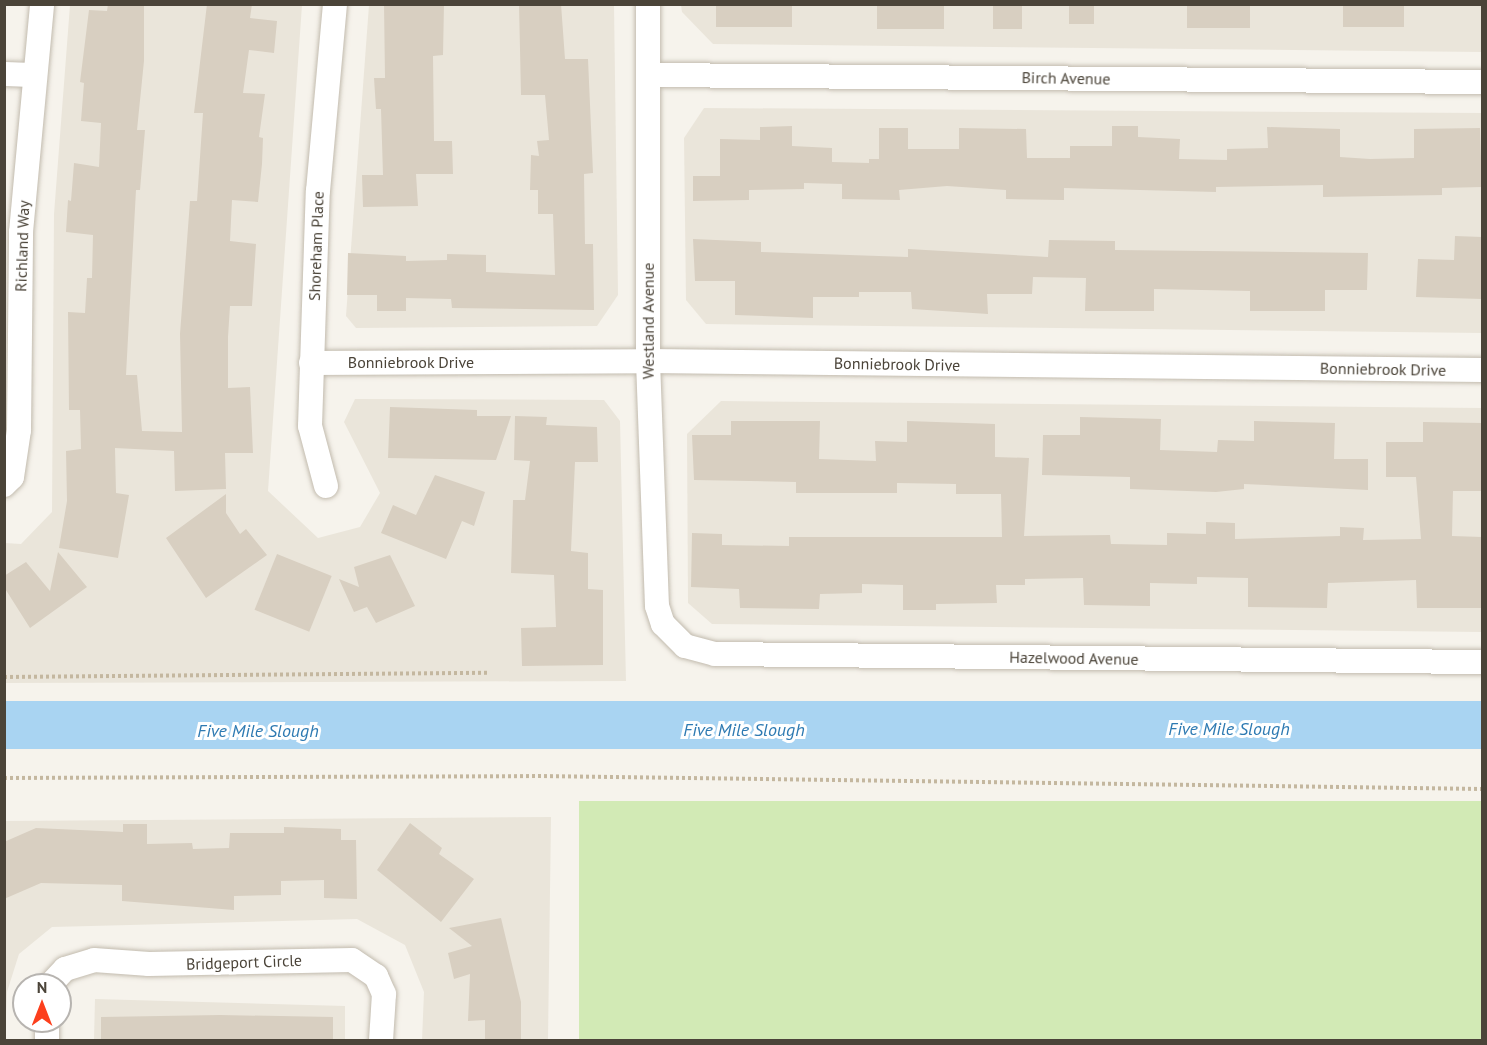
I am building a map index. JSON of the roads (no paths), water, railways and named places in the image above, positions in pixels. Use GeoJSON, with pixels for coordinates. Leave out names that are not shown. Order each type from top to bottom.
{"type":"FeatureCollection","features":[{"type":"Feature","properties":{"kind":"street","name":"Richland Way"},"geometry":{"type":"LineString","coordinates":[[4,485],[12,477],[19,430],[12,370],[33,75],[42,4]]}},
{"type":"Feature","properties":{"kind":"street","name":"Shoreham Place"},"geometry":{"type":"LineString","coordinates":[[326,486],[310,426],[311,363],[318,191],[335,4]]}},
{"type":"Feature","properties":{"kind":"street","name":"Westland Avenue"},"geometry":{"type":"LineString","coordinates":[[648,4],[648,361],[657,606],[671,634]]}},
{"type":"Feature","properties":{"kind":"street"},"geometry":{"type":"LineString","coordinates":[[4,74],[33,75]]}},
{"type":"Feature","properties":{"kind":"street","name":"Birch Avenue"},"geometry":{"type":"LineString","coordinates":[[649,75],[1482,82]]}},
{"type":"Feature","properties":{"kind":"street","name":"Bonniebrook Drive"},"geometry":{"type":"LineString","coordinates":[[311,363],[648,361],[1482,370]]}},
{"type":"Feature","properties":{"kind":"street","name":"Hazelwood Avenue"},"geometry":{"type":"LineString","coordinates":[[671,634],[685,646],[715,654],[1482,662]]}},
{"type":"Feature","properties":{"kind":"street","name":"Bridgeport Circle"},"geometry":{"type":"LineString","coordinates":[[61,973],[65,969],[94,960],[172,964],[352,960],[376,976],[384,994],[381,1041]]}},
{"type":"Feature","properties":{"kind":"water","name":"Five Mile Slough"},"geometry":{"type":"Polygon","coordinates":[[[5,701],[1482,701],[1482,749],[5,749],[5,701]]]}}]}
